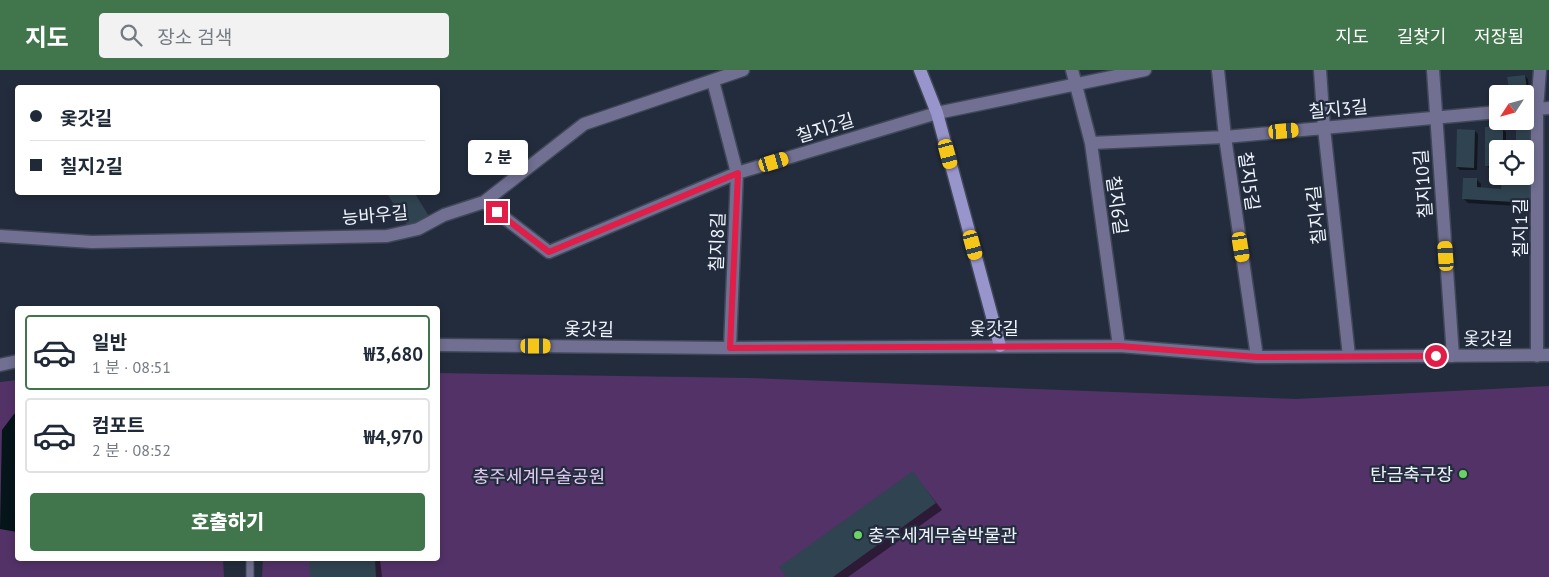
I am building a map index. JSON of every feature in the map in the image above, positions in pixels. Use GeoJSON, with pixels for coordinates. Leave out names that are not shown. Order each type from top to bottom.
{"type":"FeatureCollection","features":[{"type":"Feature","properties":{"kind":"street","name":"능바우길"},"geometry":{"type":"LineString","coordinates":[[0,236],[92,242],[387,236],[418,229],[444,215],[484,202],[584,124],[743,70]]}},
{"type":"Feature","properties":{"kind":"street"},"geometry":{"type":"LineString","coordinates":[[920,70],[937,113],[1000,346]]}},
{"type":"Feature","properties":{"kind":"street","name":"칠지6길"},"geometry":{"type":"LineString","coordinates":[[1072,70],[1091,143],[1119,346]]}},
{"type":"Feature","properties":{"kind":"street","name":"칠지2길"},"geometry":{"type":"LineString","coordinates":[[484,202],[549,252],[738,173],[937,113],[1145,70]]}},
{"type":"Feature","properties":{"kind":"street","name":"칠지5길"},"geometry":{"type":"LineString","coordinates":[[1218,70],[1225,136],[1257,357]]}},
{"type":"Feature","properties":{"kind":"street","name":"칠지4길"},"geometry":{"type":"LineString","coordinates":[[1320,70],[1324,128],[1349,356]]}},
{"type":"Feature","properties":{"kind":"street","name":"칠지10길"},"geometry":{"type":"LineString","coordinates":[[1433,70],[1453,356]]}},
{"type":"Feature","properties":{"kind":"street","name":"칠지1길"},"geometry":{"type":"LineString","coordinates":[[1540,70],[1537,109],[1543,356]]}},
{"type":"Feature","properties":{"kind":"street","name":"칠지8길"},"geometry":{"type":"LineString","coordinates":[[713,81],[738,173],[730,348]]}},
{"type":"Feature","properties":{"kind":"street","name":"칠지3길"},"geometry":{"type":"LineString","coordinates":[[1091,143],[1225,136],[1489,113]]}},
{"type":"Feature","properties":{"kind":"street","name":"옻갓길"},"geometry":{"type":"LineString","coordinates":[[440,345],[730,348],[1119,346],[1257,357],[1543,356]]}},
{"type":"Feature","properties":{"kind":"street"},"geometry":{"type":"LineString","coordinates":[[0,366],[15,362]]}},
{"type":"Feature","properties":{"kind":"lane"},"geometry":{"type":"LineString","coordinates":[[250,561],[250,575]]}},
{"type":"Feature","properties":{"kind":"green space","name":"충주세계무술공원"},"geometry":{"type":"Polygon","coordinates":[[[440,373],[748,378],[1296,399],[1549,386],[1549,577],[262,577],[263,561],[440,561],[440,373]]]}},
{"type":"Feature","properties":{"kind":"green space"},"geometry":{"type":"Polygon","coordinates":[[[15,380],[15,561],[223,561],[224,577],[0,577],[0,382],[15,380]]]}},
{"type":"Feature","properties":{"kind":"shaded area"},"geometry":{"type":"Polygon","coordinates":[[[14,414],[15,532],[0,529],[2,430],[14,414]]]}},
{"type":"Feature","properties":{"kind":"building"},"geometry":{"type":"Polygon","coordinates":[[[1525,75],[1526,85],[1508,85],[1507,77],[1525,75]]]}},
{"type":"Feature","properties":{"kind":"building"},"geometry":{"type":"Polygon","coordinates":[[[1485,127],[1489,127],[1489,130],[1503,130],[1503,140],[1489,140],[1489,166],[1485,166],[1485,127]]]}},
{"type":"Feature","properties":{"kind":"building"},"geometry":{"type":"Polygon","coordinates":[[[1457,129],[1475,130],[1474,168],[1456,167],[1457,129]]]}},
{"type":"Feature","properties":{"kind":"building"},"geometry":{"type":"Polygon","coordinates":[[[1516,130],[1534,130],[1534,140],[1516,140],[1516,130]]]}},
{"type":"Feature","properties":{"kind":"building"},"geometry":{"type":"Polygon","coordinates":[[[1463,178],[1477,178],[1477,187],[1501,189],[1502,185],[1532,185],[1531,203],[1462,199],[1463,178]]]}},
{"type":"Feature","properties":{"kind":"building"},"geometry":{"type":"Polygon","coordinates":[[[388,195],[416,195],[430,218],[407,225],[388,195]]]}},
{"type":"Feature","properties":{"kind":"building","name":"충주세계무술박물관"},"geometry":{"type":"Polygon","coordinates":[[[913,471],[936,503],[833,577],[786,577],[779,567],[913,471]]]}},
{"type":"Feature","properties":{"kind":"building"},"geometry":{"type":"Polygon","coordinates":[[[309,561],[375,561],[376,577],[310,577],[309,561]]]}},
{"type":"Feature","properties":{"kind":"place","name":"탄금축구장"},"geometry":{"type":"Point","coordinates":[1463,474]}},
{"type":"Feature","properties":{"kind":"place","name":"충주세계무술박물관"},"geometry":{"type":"Point","coordinates":[858,535]}},
{"type":"Feature","properties":{"kind":"route"},"geometry":{"type":"LineString","coordinates":[[497,212],[549,252],[738,173],[730,348],[961,345],[1119,346],[1257,357],[1436,356]]}}]}
